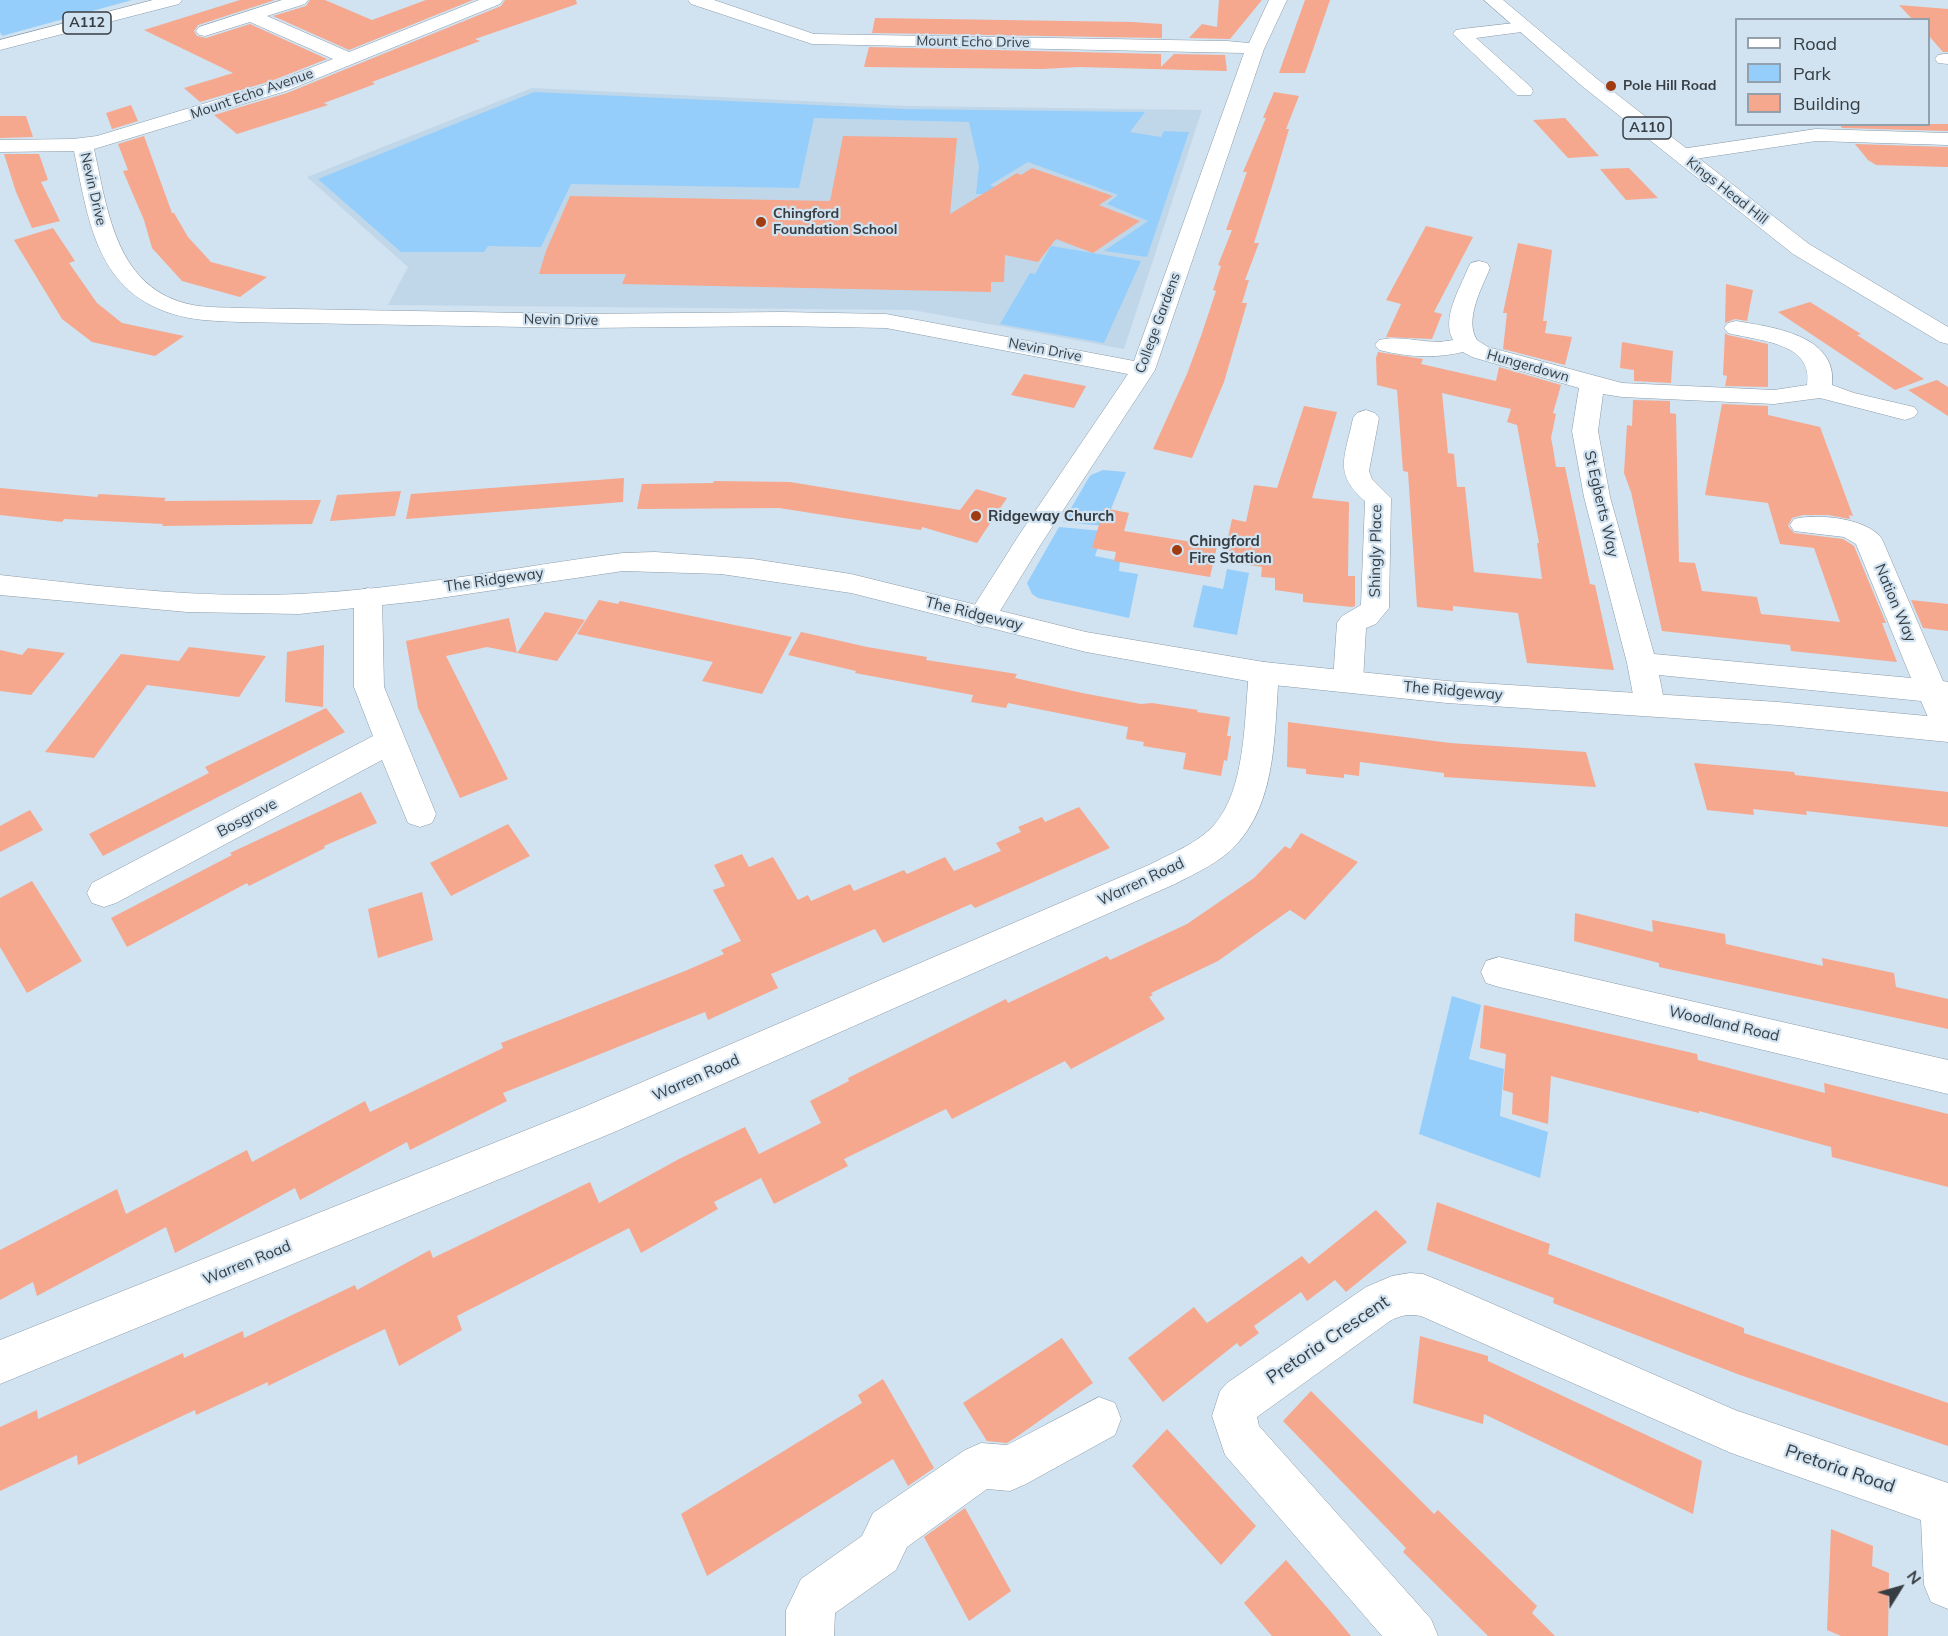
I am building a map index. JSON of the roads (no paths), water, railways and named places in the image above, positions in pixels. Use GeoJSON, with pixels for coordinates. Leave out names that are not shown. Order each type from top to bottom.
{"type":"FeatureCollection","features":[{"type":"Feature","properties":{"kind":"street","name":"A112"},"geometry":{"type":"LineString","coordinates":[[0,45],[173,0]]}},
{"type":"Feature","properties":{"kind":"street"},"geometry":{"type":"LineString","coordinates":[[206,31],[299,0]]}},
{"type":"Feature","properties":{"kind":"street","name":"Mount Echo Avenue"},"geometry":{"type":"LineString","coordinates":[[0,146],[99,142],[279,87],[494,0]]}},
{"type":"Feature","properties":{"kind":"street","name":"Mount Echo Drive"},"geometry":{"type":"LineString","coordinates":[[697,0],[818,40],[1227,46],[1255,49]]}},
{"type":"Feature","properties":{"kind":"street","name":"College Gardens"},"geometry":{"type":"LineString","coordinates":[[982,617],[1143,369],[1255,49],[1278,0]]}},
{"type":"Feature","properties":{"kind":"street","name":"Kings Head Hill"},"geometry":{"type":"LineString","coordinates":[[1493,0],[1523,27],[1804,252],[1948,337]]}},
{"type":"Feature","properties":{"kind":"street"},"geometry":{"type":"LineString","coordinates":[[727,11],[752,2]]}},
{"type":"Feature","properties":{"kind":"street"},"geometry":{"type":"LineString","coordinates":[[251,16],[349,59]]}},
{"type":"Feature","properties":{"kind":"street"},"geometry":{"type":"LineString","coordinates":[[1523,27],[1462,34],[1524,91]]}},
{"type":"Feature","properties":{"kind":"street"},"geometry":{"type":"LineString","coordinates":[[1682,155],[1816,135],[1948,139]]}},
{"type":"Feature","properties":{"kind":"street","name":"Nevin Drive"},"geometry":{"type":"LineString","coordinates":[[83,144],[105,242],[118,267],[147,293],[163,302],[186,310],[239,315],[562,321],[781,319],[886,321],[1143,369]]}},
{"type":"Feature","properties":{"kind":"street"},"geometry":{"type":"LineString","coordinates":[[1388,345],[1437,351],[1466,344],[1460,332],[1461,319],[1479,268]]}},
{"type":"Feature","properties":{"kind":"street"},"geometry":{"type":"LineString","coordinates":[[1736,328],[1788,340],[1805,349],[1816,359],[1820,368],[1819,389]]}},
{"type":"Feature","properties":{"kind":"street","name":"Hungerdown"},"geometry":{"type":"LineString","coordinates":[[1466,344],[1480,352],[1592,384]]}},
{"type":"Feature","properties":{"kind":"street"},"geometry":{"type":"LineString","coordinates":[[1592,384],[1622,390],[1774,397],[1811,393],[1819,389],[1846,399],[1905,412]]}},
{"type":"Feature","properties":{"kind":"street","name":"St Egberts Way"},"geometry":{"type":"LineString","coordinates":[[1592,384],[1585,431],[1597,497],[1642,663],[1650,705]]}},
{"type":"Feature","properties":{"kind":"street","name":"Shingly Place"},"geometry":{"type":"LineString","coordinates":[[1348,681],[1352,623],[1366,617],[1375,608],[1377,498],[1360,483],[1356,471],[1366,418]]}},
{"type":"Feature","properties":{"kind":"street","name":"Nation Way"},"geometry":{"type":"LineString","coordinates":[[1803,525],[1849,530],[1861,533],[1868,539],[1940,692],[1948,730]]}},
{"type":"Feature","properties":{"kind":"street","name":"The Ridgeway"},"geometry":{"type":"LineString","coordinates":[[0,585],[106,596],[238,604],[298,604],[368,598],[612,564],[658,561],[747,568],[883,590],[982,617],[1086,641],[1264,673],[1489,695],[1755,712],[1948,730]]}},
{"type":"Feature","properties":{"kind":"street"},"geometry":{"type":"LineString","coordinates":[[368,598],[369,687],[389,742],[420,814]]}},
{"type":"Feature","properties":{"kind":"street"},"geometry":{"type":"LineString","coordinates":[[1642,663],[1940,692]]}},
{"type":"Feature","properties":{"kind":"street","name":"Warren Road"},"geometry":{"type":"LineString","coordinates":[[0,1362],[598,1120],[1163,874],[1197,856],[1224,836],[1239,816],[1247,797],[1253,773],[1264,673]]}},
{"type":"Feature","properties":{"kind":"street","name":"Bosgrove"},"geometry":{"type":"LineString","coordinates":[[104,894],[389,742]]}},
{"type":"Feature","properties":{"kind":"street","name":"Woodland Road"},"geometry":{"type":"LineString","coordinates":[[1499,972],[1948,1077]]}},
{"type":"Feature","properties":{"kind":"street","name":"Pretoria Crescent"},"geometry":{"type":"LineString","coordinates":[[1414,1636],[1241,1439],[1234,1423],[1236,1407],[1243,1399],[1386,1299],[1410,1293],[1423,1295],[1731,1431]]}},
{"type":"Feature","properties":{"kind":"street"},"geometry":{"type":"LineString","coordinates":[[810,1636],[810,1610],[818,1596],[879,1553],[891,1530],[981,1466],[1010,1468],[1099,1419]]}},
{"type":"Feature","properties":{"kind":"street","name":"Pretoria Road"},"geometry":{"type":"LineString","coordinates":[[1731,1431],[1946,1505]]}},
{"type":"Feature","properties":{"kind":"street"},"geometry":{"type":"LineString","coordinates":[[1946,1505],[1948,1585]]}},
{"type":"Feature","properties":{"kind":"place","name":"Pole Hill Road"},"geometry":{"type":"Point","coordinates":[1611,86]}},
{"type":"Feature","properties":{"kind":"place","name":"Chingford Foundation School"},"geometry":{"type":"Point","coordinates":[761,222]}},
{"type":"Feature","properties":{"kind":"place","name":"Ridgeway Church"},"geometry":{"type":"Point","coordinates":[976,516]}},
{"type":"Feature","properties":{"kind":"place","name":"Chingford Fire Station"},"geometry":{"type":"Point","coordinates":[1177,550]}}]}
